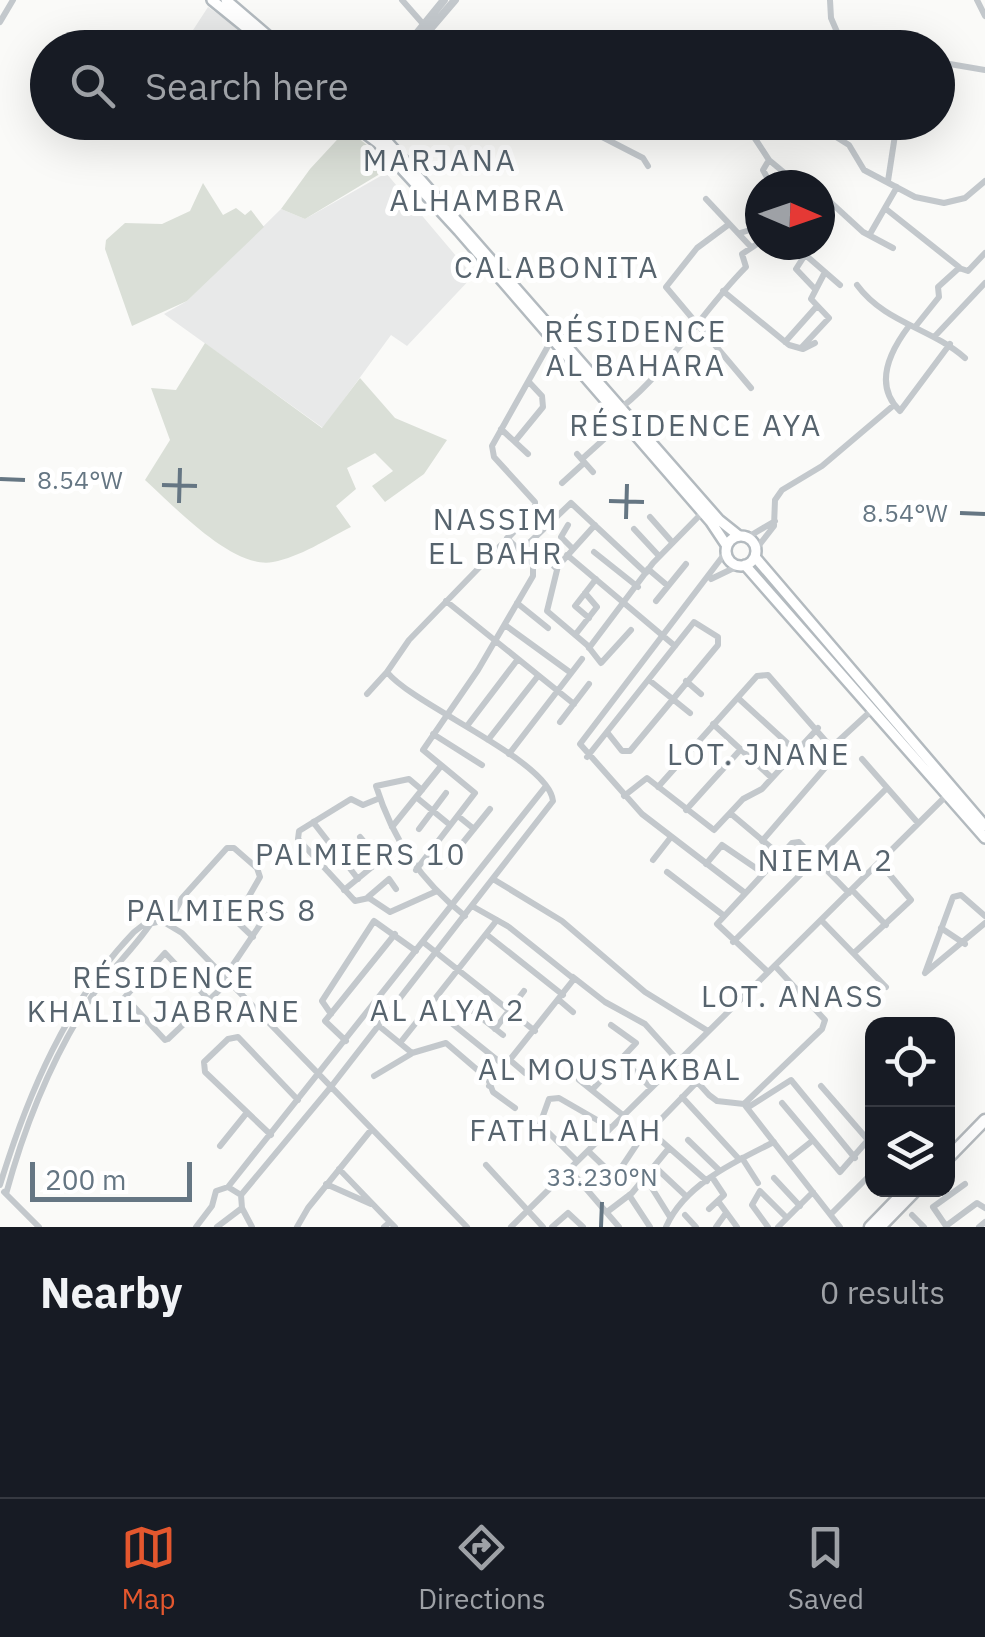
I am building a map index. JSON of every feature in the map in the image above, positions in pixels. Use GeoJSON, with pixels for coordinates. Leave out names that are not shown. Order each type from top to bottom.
{"type":"FeatureCollection","features":[{"type":"Feature","properties":{"kind":"main road"},"geometry":{"type":"LineString","coordinates":[[212,0],[248,30]]}},
{"type":"Feature","properties":{"kind":"main road"},"geometry":{"type":"LineString","coordinates":[[226,0],[261,30]]}},
{"type":"Feature","properties":{"kind":"main road"},"geometry":{"type":"LineString","coordinates":[[373,140],[703,512],[726,549],[873,708],[985,838]]}},
{"type":"Feature","properties":{"kind":"main road"},"geometry":{"type":"LineString","coordinates":[[386,140],[719,520],[744,536],[985,826]]}},
{"type":"Feature","properties":{"kind":"main road"},"geometry":{"type":"LineString","coordinates":[[726,549],[744,536]]}},
{"type":"Feature","properties":{"kind":"main road"},"geometry":{"type":"LineString","coordinates":[[742,566],[756,553]]}},
{"type":"Feature","properties":{"kind":"main road"},"geometry":{"type":"LineString","coordinates":[[955,1141],[985,1110]]}},
{"type":"Feature","properties":{"kind":"main road"},"geometry":{"type":"LineString","coordinates":[[955,1151],[985,1120]]}},
{"type":"Feature","properties":{"kind":"main road"},"geometry":{"type":"LineString","coordinates":[[870,1227],[899,1197]]}},
{"type":"Feature","properties":{"kind":"main road"},"geometry":{"type":"LineString","coordinates":[[880,1227],[909,1197]]}},
{"type":"Feature","properties":{"kind":"street"},"geometry":{"type":"LineString","coordinates":[[0,22],[14,0]]}},
{"type":"Feature","properties":{"kind":"street"},"geometry":{"type":"LineString","coordinates":[[402,0],[426,27]]}},
{"type":"Feature","properties":{"kind":"street"},"geometry":{"type":"LineString","coordinates":[[424,30],[444,0]]}},
{"type":"Feature","properties":{"kind":"street"},"geometry":{"type":"LineString","coordinates":[[423,30],[455,0]]}},
{"type":"Feature","properties":{"kind":"street"},"geometry":{"type":"LineString","coordinates":[[977,0],[985,16]]}},
{"type":"Feature","properties":{"kind":"street"},"geometry":{"type":"LineString","coordinates":[[828,1],[836,30]]}},
{"type":"Feature","properties":{"kind":"street"},"geometry":{"type":"LineString","coordinates":[[955,65],[985,70]]}},
{"type":"Feature","properties":{"kind":"street"},"geometry":{"type":"LineString","coordinates":[[608,140],[643,158],[648,166]]}},
{"type":"Feature","properties":{"kind":"street"},"geometry":{"type":"LineString","coordinates":[[756,140],[781,170]]}},
{"type":"Feature","properties":{"kind":"street"},"geometry":{"type":"LineString","coordinates":[[842,140],[850,145],[864,170],[937,203],[965,198],[985,181]]}},
{"type":"Feature","properties":{"kind":"street"},"geometry":{"type":"LineString","coordinates":[[888,181],[894,140]]}},
{"type":"Feature","properties":{"kind":"street"},"geometry":{"type":"LineString","coordinates":[[763,170],[769,160]]}},
{"type":"Feature","properties":{"kind":"street"},"geometry":{"type":"LineString","coordinates":[[870,234],[897,187]]}},
{"type":"Feature","properties":{"kind":"street"},"geometry":{"type":"LineString","coordinates":[[706,199],[745,239]]}},
{"type":"Feature","properties":{"kind":"street"},"geometry":{"type":"LineString","coordinates":[[886,209],[966,272],[985,253]]}},
{"type":"Feature","properties":{"kind":"street"},"geometry":{"type":"LineString","coordinates":[[835,210],[893,248]]}},
{"type":"Feature","properties":{"kind":"street"},"geometry":{"type":"LineString","coordinates":[[728,224],[697,248],[666,286],[751,388]]}},
{"type":"Feature","properties":{"kind":"street"},"geometry":{"type":"LineString","coordinates":[[740,233],[745,232]]}},
{"type":"Feature","properties":{"kind":"street"},"geometry":{"type":"LineString","coordinates":[[621,408],[656,379],[695,323],[747,266],[742,254],[745,252]]}},
{"type":"Feature","properties":{"kind":"street"},"geometry":{"type":"LineString","coordinates":[[802,260],[796,269],[814,288]]}},
{"type":"Feature","properties":{"kind":"street"},"geometry":{"type":"LineString","coordinates":[[811,260],[840,285]]}},
{"type":"Feature","properties":{"kind":"street"},"geometry":{"type":"LineString","coordinates":[[894,405],[886,369],[912,326],[939,297],[938,288],[959,268]]}},
{"type":"Feature","properties":{"kind":"street"},"geometry":{"type":"LineString","coordinates":[[801,349],[828,320],[811,301],[825,272]]}},
{"type":"Feature","properties":{"kind":"street"},"geometry":{"type":"LineString","coordinates":[[936,335],[985,284]]}},
{"type":"Feature","properties":{"kind":"street"},"geometry":{"type":"LineString","coordinates":[[858,285],[870,303],[936,335],[965,358]]}},
{"type":"Feature","properties":{"kind":"street"},"geometry":{"type":"LineString","coordinates":[[723,290],[785,342],[801,349],[816,343]]}},
{"type":"Feature","properties":{"kind":"street"},"geometry":{"type":"LineString","coordinates":[[785,342],[816,306]]}},
{"type":"Feature","properties":{"kind":"street"},"geometry":{"type":"LineString","coordinates":[[367,694],[446,601],[536,506],[493,455],[492,446],[552,339]]}},
{"type":"Feature","properties":{"kind":"street"},"geometry":{"type":"LineString","coordinates":[[894,405],[904,410],[950,344]]}},
{"type":"Feature","properties":{"kind":"street"},"geometry":{"type":"LineString","coordinates":[[516,440],[544,404],[541,393],[528,382]]}},
{"type":"Feature","properties":{"kind":"street"},"geometry":{"type":"LineString","coordinates":[[756,553],[775,521],[775,500],[782,490],[819,469],[894,405]]}},
{"type":"Feature","properties":{"kind":"street"},"geometry":{"type":"LineString","coordinates":[[562,483],[581,459],[623,422]]}},
{"type":"Feature","properties":{"kind":"street"},"geometry":{"type":"LineString","coordinates":[[501,429],[528,454]]}},
{"type":"Feature","properties":{"kind":"street"},"geometry":{"type":"LineString","coordinates":[[581,459],[592,472]]}},
{"type":"Feature","properties":{"kind":"street"},"geometry":{"type":"LineString","coordinates":[[557,569],[530,546],[530,541],[566,504],[572,504],[668,586]]}},
{"type":"Feature","properties":{"kind":"street"},"geometry":{"type":"LineString","coordinates":[[590,648],[659,556],[703,512]]}},
{"type":"Feature","properties":{"kind":"street"},"geometry":{"type":"LineString","coordinates":[[650,517],[672,542]]}},
{"type":"Feature","properties":{"kind":"street"},"geometry":{"type":"LineString","coordinates":[[744,536],[775,521]]}},
{"type":"Feature","properties":{"kind":"street"},"geometry":{"type":"LineString","coordinates":[[568,525],[561,538],[570,552],[675,646]]}},
{"type":"Feature","properties":{"kind":"street"},"geometry":{"type":"LineString","coordinates":[[594,525],[557,569],[547,611],[590,648],[593,658],[603,663],[631,630]]}},
{"type":"Feature","properties":{"kind":"street"},"geometry":{"type":"LineString","coordinates":[[634,529],[659,556]]}},
{"type":"Feature","properties":{"kind":"street"},"geometry":{"type":"LineString","coordinates":[[416,870],[475,790],[423,752],[495,641],[534,568],[507,538]]}},
{"type":"Feature","properties":{"kind":"street"},"geometry":{"type":"LineString","coordinates":[[726,549],[710,579],[582,738],[580,747],[624,796],[744,893]]}},
{"type":"Feature","properties":{"kind":"street"},"geometry":{"type":"LineString","coordinates":[[594,552],[638,587]]}},
{"type":"Feature","properties":{"kind":"street"},"geometry":{"type":"LineString","coordinates":[[656,601],[686,564]]}},
{"type":"Feature","properties":{"kind":"street"},"geometry":{"type":"LineString","coordinates":[[710,579],[742,566]]}},
{"type":"Feature","properties":{"kind":"street"},"geometry":{"type":"LineString","coordinates":[[589,618],[575,607],[596,579]]}},
{"type":"Feature","properties":{"kind":"street"},"geometry":{"type":"LineString","coordinates":[[575,635],[597,605],[585,593]]}},
{"type":"Feature","properties":{"kind":"street"},"geometry":{"type":"LineString","coordinates":[[446,601],[574,704]]}},
{"type":"Feature","properties":{"kind":"street"},"geometry":{"type":"LineString","coordinates":[[517,603],[548,628]]}},
{"type":"Feature","properties":{"kind":"street"},"geometry":{"type":"LineString","coordinates":[[587,757],[696,620],[720,640],[672,698],[662,717],[628,752],[607,732]]}},
{"type":"Feature","properties":{"kind":"street"},"geometry":{"type":"LineString","coordinates":[[504,624],[571,673]]}},
{"type":"Feature","properties":{"kind":"street"},"geometry":{"type":"LineString","coordinates":[[508,754],[582,658]]}},
{"type":"Feature","properties":{"kind":"street"},"geometry":{"type":"LineString","coordinates":[[466,726],[518,660]]}},
{"type":"Feature","properties":{"kind":"street"},"geometry":{"type":"LineString","coordinates":[[251,1227],[240,1194],[330,1088],[552,804],[553,796],[546,786],[508,754],[387,672]]}},
{"type":"Feature","properties":{"kind":"street"},"geometry":{"type":"LineString","coordinates":[[658,787],[756,676],[768,675],[834,745],[835,761],[762,842]]}},
{"type":"Feature","properties":{"kind":"street"},"geometry":{"type":"LineString","coordinates":[[488,740],[538,676]]}},
{"type":"Feature","properties":{"kind":"street"},"geometry":{"type":"LineString","coordinates":[[648,680],[690,713]]}},
{"type":"Feature","properties":{"kind":"street"},"geometry":{"type":"LineString","coordinates":[[686,681],[701,694]]}},
{"type":"Feature","properties":{"kind":"street"},"geometry":{"type":"LineString","coordinates":[[560,722],[588,684]]}},
{"type":"Feature","properties":{"kind":"street"},"geometry":{"type":"LineString","coordinates":[[738,698],[796,751]]}},
{"type":"Feature","properties":{"kind":"street"},"geometry":{"type":"LineString","coordinates":[[834,745],[873,708]]}},
{"type":"Feature","properties":{"kind":"street"},"geometry":{"type":"LineString","coordinates":[[714,724],[772,778]]}},
{"type":"Feature","properties":{"kind":"street"},"geometry":{"type":"LineString","coordinates":[[624,796],[645,778],[713,830],[772,778],[818,728]]}},
{"type":"Feature","properties":{"kind":"street"},"geometry":{"type":"LineString","coordinates":[[433,734],[482,766]]}},
{"type":"Feature","properties":{"kind":"street"},"geometry":{"type":"LineString","coordinates":[[686,810],[741,749]]}},
{"type":"Feature","properties":{"kind":"street"},"geometry":{"type":"LineString","coordinates":[[862,759],[918,823]]}},
{"type":"Feature","properties":{"kind":"street"},"geometry":{"type":"LineString","coordinates":[[392,828],[441,766]]}},
{"type":"Feature","properties":{"kind":"street"},"geometry":{"type":"LineString","coordinates":[[450,825],[408,780],[379,782],[380,798],[392,828],[416,870],[465,916]]}},
{"type":"Feature","properties":{"kind":"street"},"geometry":{"type":"LineString","coordinates":[[196,1227],[212,1206],[216,1191],[228,1187],[318,1077],[546,786]]}},
{"type":"Feature","properties":{"kind":"street"},"geometry":{"type":"LineString","coordinates":[[733,942],[887,788]]}},
{"type":"Feature","properties":{"kind":"street"},"geometry":{"type":"LineString","coordinates":[[419,828],[446,794]]}},
{"type":"Feature","properties":{"kind":"street"},"geometry":{"type":"LineString","coordinates":[[511,1227],[946,795]]}},
{"type":"Feature","properties":{"kind":"street"},"geometry":{"type":"LineString","coordinates":[[380,798],[363,806],[351,799],[299,831],[298,839],[355,902],[389,879],[396,889]]}},
{"type":"Feature","properties":{"kind":"street"},"geometry":{"type":"LineString","coordinates":[[444,866],[490,810]]}},
{"type":"Feature","properties":{"kind":"street"},"geometry":{"type":"LineString","coordinates":[[730,813],[780,855]]}},
{"type":"Feature","properties":{"kind":"street"},"geometry":{"type":"LineString","coordinates":[[458,816],[474,829]]}},
{"type":"Feature","properties":{"kind":"street"},"geometry":{"type":"LineString","coordinates":[[314,822],[334,849]]}},
{"type":"Feature","properties":{"kind":"street"},"geometry":{"type":"LineString","coordinates":[[360,837],[380,861]]}},
{"type":"Feature","properties":{"kind":"street"},"geometry":{"type":"LineString","coordinates":[[653,860],[671,837]]}},
{"type":"Feature","properties":{"kind":"street"},"geometry":{"type":"LineString","coordinates":[[746,1106],[822,1029],[825,1020],[771,969],[717,929],[723,916],[796,841],[886,924]]}},
{"type":"Feature","properties":{"kind":"street"},"geometry":{"type":"LineString","coordinates":[[344,890],[400,844]]}},
{"type":"Feature","properties":{"kind":"street"},"geometry":{"type":"LineString","coordinates":[[706,864],[722,844],[763,874]]}},
{"type":"Feature","properties":{"kind":"street"},"geometry":{"type":"LineString","coordinates":[[169,923],[182,898],[230,847],[260,872],[248,898],[266,914],[226,980],[209,1000],[165,1040],[125,997],[166,953],[209,1000]]}},
{"type":"Feature","properties":{"kind":"street"},"geometry":{"type":"LineString","coordinates":[[345,862],[358,879]]}},
{"type":"Feature","properties":{"kind":"street"},"geometry":{"type":"LineString","coordinates":[[854,953],[911,896],[879,862]]}},
{"type":"Feature","properties":{"kind":"street"},"geometry":{"type":"LineString","coordinates":[[666,872],[723,916]]}},
{"type":"Feature","properties":{"kind":"street"},"geometry":{"type":"LineString","coordinates":[[493,879],[562,921],[645,992],[708,1031]]}},
{"type":"Feature","properties":{"kind":"street"},"geometry":{"type":"LineString","coordinates":[[367,897],[390,912],[437,892]]}},
{"type":"Feature","properties":{"kind":"street"},"geometry":{"type":"LineString","coordinates":[[985,916],[956,895],[926,974],[985,924]]}},
{"type":"Feature","properties":{"kind":"street"},"geometry":{"type":"LineString","coordinates":[[200,911],[214,900],[253,937]]}},
{"type":"Feature","properties":{"kind":"street"},"geometry":{"type":"LineString","coordinates":[[472,906],[497,920],[605,1002],[645,1024],[717,1101],[746,1106],[790,1080],[854,1158]]}},
{"type":"Feature","properties":{"kind":"street"},"geometry":{"type":"LineString","coordinates":[[400,1043],[497,920]]}},
{"type":"Feature","properties":{"kind":"street"},"geometry":{"type":"LineString","coordinates":[[821,920],[886,987]]}},
{"type":"Feature","properties":{"kind":"street"},"geometry":{"type":"LineString","coordinates":[[39,1227],[2,1189],[20,1118],[68,1023],[114,954],[139,927],[152,922],[169,923],[467,1227]]}},
{"type":"Feature","properties":{"kind":"street"},"geometry":{"type":"LineString","coordinates":[[331,1014],[322,1001],[374,922],[416,951]]}},
{"type":"Feature","properties":{"kind":"street"},"geometry":{"type":"LineString","coordinates":[[942,928],[965,944]]}},
{"type":"Feature","properties":{"kind":"street"},"geometry":{"type":"LineString","coordinates":[[346,1041],[326,1024],[394,934]]}},
{"type":"Feature","properties":{"kind":"street"},"geometry":{"type":"LineString","coordinates":[[486,934],[561,997],[573,1012]]}},
{"type":"Feature","properties":{"kind":"street"},"geometry":{"type":"LineString","coordinates":[[422,942],[534,1030]]}},
{"type":"Feature","properties":{"kind":"street"},"geometry":{"type":"LineString","coordinates":[[490,1086],[573,977]]}},
{"type":"Feature","properties":{"kind":"street"},"geometry":{"type":"LineString","coordinates":[[495,1029],[524,991]]}},
{"type":"Feature","properties":{"kind":"street"},"geometry":{"type":"LineString","coordinates":[[459,1000],[503,1035]]}},
{"type":"Feature","properties":{"kind":"street"},"geometry":{"type":"LineString","coordinates":[[430,1005],[525,1073]]}},
{"type":"Feature","properties":{"kind":"street"},"geometry":{"type":"LineString","coordinates":[[592,1090],[636,1042],[611,1025]]}},
{"type":"Feature","properties":{"kind":"street"},"geometry":{"type":"LineString","coordinates":[[378,1026],[412,1053]]}},
{"type":"Feature","properties":{"kind":"street"},"geometry":{"type":"LineString","coordinates":[[270,1135],[202,1069],[204,1062],[232,1037],[240,1038],[298,1100]]}},
{"type":"Feature","properties":{"kind":"street"},"geometry":{"type":"LineString","coordinates":[[374,1076],[412,1053],[446,1043],[488,1078],[490,1086],[515,1108]]}},
{"type":"Feature","properties":{"kind":"street"},"geometry":{"type":"LineString","coordinates":[[622,1060],[651,1088]]}},
{"type":"Feature","properties":{"kind":"street"},"geometry":{"type":"LineString","coordinates":[[579,1080],[624,1116]]}},
{"type":"Feature","properties":{"kind":"street"},"geometry":{"type":"LineString","coordinates":[[588,1150],[615,1175],[697,1082]]}},
{"type":"Feature","properties":{"kind":"street"},"geometry":{"type":"LineString","coordinates":[[782,1103],[837,1172],[868,1140],[822,1086]]}},
{"type":"Feature","properties":{"kind":"street"},"geometry":{"type":"LineString","coordinates":[[578,1161],[540,1124],[549,1099],[557,1097],[610,1128]]}},
{"type":"Feature","properties":{"kind":"street"},"geometry":{"type":"LineString","coordinates":[[682,1098],[758,1183]]}},
{"type":"Feature","properties":{"kind":"street"},"geometry":{"type":"LineString","coordinates":[[746,1106],[840,1227]]}},
{"type":"Feature","properties":{"kind":"street"},"geometry":{"type":"LineString","coordinates":[[220,1146],[245,1114]]}},
{"type":"Feature","properties":{"kind":"street"},"geometry":{"type":"LineString","coordinates":[[297,1227],[326,1184],[371,1130]]}},
{"type":"Feature","properties":{"kind":"street"},"geometry":{"type":"LineString","coordinates":[[650,1131],[724,1193],[709,1208]]}},
{"type":"Feature","properties":{"kind":"street"},"geometry":{"type":"LineString","coordinates":[[688,1140],[720,1172]]}},
{"type":"Feature","properties":{"kind":"street"},"geometry":{"type":"LineString","coordinates":[[788,1160],[812,1141]]}},
{"type":"Feature","properties":{"kind":"street"},"geometry":{"type":"LineString","coordinates":[[666,1227],[687,1197],[740,1159],[774,1142]]}},
{"type":"Feature","properties":{"kind":"street"},"geometry":{"type":"LineString","coordinates":[[607,1212],[629,1195],[670,1148]]}},
{"type":"Feature","properties":{"kind":"street"},"geometry":{"type":"LineString","coordinates":[[486,1165],[544,1227]]}},
{"type":"Feature","properties":{"kind":"street"},"geometry":{"type":"LineString","coordinates":[[654,1166],[687,1197]]}},
{"type":"Feature","properties":{"kind":"street"},"geometry":{"type":"LineString","coordinates":[[338,1169],[390,1225]]}},
{"type":"Feature","properties":{"kind":"street"},"geometry":{"type":"LineString","coordinates":[[570,1170],[619,1227]]}},
{"type":"Feature","properties":{"kind":"street"},"geometry":{"type":"LineString","coordinates":[[645,1177],[670,1217]]}},
{"type":"Feature","properties":{"kind":"street"},"geometry":{"type":"LineString","coordinates":[[774,1178],[800,1206]]}},
{"type":"Feature","properties":{"kind":"street"},"geometry":{"type":"LineString","coordinates":[[832,1214],[865,1180]]}},
{"type":"Feature","properties":{"kind":"street"},"geometry":{"type":"LineString","coordinates":[[326,1184],[374,1206]]}},
{"type":"Feature","properties":{"kind":"street"},"geometry":{"type":"LineString","coordinates":[[965,1184],[933,1208],[945,1226],[977,1202],[985,1208]]}},
{"type":"Feature","properties":{"kind":"street"},"geometry":{"type":"LineString","coordinates":[[228,1187],[240,1194]]}},
{"type":"Feature","properties":{"kind":"street"},"geometry":{"type":"LineString","coordinates":[[768,1227],[752,1205],[760,1191],[787,1218]]}},
{"type":"Feature","properties":{"kind":"street"},"geometry":{"type":"LineString","coordinates":[[778,1227],[813,1192]]}},
{"type":"Feature","properties":{"kind":"street"},"geometry":{"type":"LineString","coordinates":[[629,1195],[650,1227]]}},
{"type":"Feature","properties":{"kind":"street"},"geometry":{"type":"LineString","coordinates":[[718,1201],[738,1227]]}},
{"type":"Feature","properties":{"kind":"street"},"geometry":{"type":"LineString","coordinates":[[212,1206],[251,1227]]}},
{"type":"Feature","properties":{"kind":"street"},"geometry":{"type":"LineString","coordinates":[[217,1227],[242,1208]]}},
{"type":"Feature","properties":{"kind":"street"},"geometry":{"type":"LineString","coordinates":[[552,1227],[568,1213],[583,1227]]}},
{"type":"Feature","properties":{"kind":"street"},"geometry":{"type":"LineString","coordinates":[[716,1227],[726,1213]]}},
{"type":"Feature","properties":{"kind":"street"},"geometry":{"type":"LineString","coordinates":[[912,1215],[924,1227]]}},
{"type":"Feature","properties":{"kind":"street"},"geometry":{"type":"LineString","coordinates":[[686,1216],[696,1227]]}},
{"type":"Feature","properties":{"kind":"street"},"geometry":{"type":"LineString","coordinates":[[979,1227],[985,1222]]}},
{"type":"Feature","properties":{"kind":"shaded area"},"geometry":{"type":"Polygon","coordinates":[[[208,7],[241,30],[193,30],[208,7]]]}},
{"type":"Feature","properties":{"kind":"shaded area"},"geometry":{"type":"Polygon","coordinates":[[[337,140],[361,140],[393,166],[305,219],[281,209],[337,140]]]}},
{"type":"Feature","properties":{"kind":"shaded area"},"geometry":{"type":"Polygon","coordinates":[[[386,173],[473,276],[407,346],[391,335],[323,428],[164,314],[187,301],[281,209],[305,219],[386,173]]]}},
{"type":"Feature","properties":{"kind":"shaded area"},"geometry":{"type":"Polygon","coordinates":[[[203,183],[223,215],[236,208],[245,215],[251,210],[264,227],[187,301],[132,326],[105,249],[106,240],[125,223],[162,224],[190,211],[203,183]]]}},
{"type":"Feature","properties":{"kind":"shaded area"},"geometry":{"type":"Polygon","coordinates":[[[205,343],[322,428],[360,378],[395,418],[447,440],[424,474],[385,502],[372,486],[393,471],[375,453],[347,468],[356,489],[336,506],[351,527],[283,560],[257,562],[240,556],[187,519],[145,480],[170,440],[151,388],[176,390],[205,343]]]}},
{"type":"Feature","properties":{"kind":"district","name":"MARJANA"},"geometry":{"type":"Point","coordinates":[440,159]}},
{"type":"Feature","properties":{"kind":"district","name":"ALHAMBRA"},"geometry":{"type":"Point","coordinates":[478,199]}},
{"type":"Feature","properties":{"kind":"district","name":"CALABONITA"},"geometry":{"type":"Point","coordinates":[557,266]}},
{"type":"Feature","properties":{"kind":"district","name":"RÉSIDENCE AL BAHARA"},"geometry":{"type":"Point","coordinates":[636,347]}},
{"type":"Feature","properties":{"kind":"district","name":"RÉSIDENCE AYA"},"geometry":{"type":"Point","coordinates":[696,424]}},
{"type":"Feature","properties":{"kind":"district","name":"NASSIM EL BAHR"},"geometry":{"type":"Point","coordinates":[496,535]}},
{"type":"Feature","properties":{"kind":"district","name":"LOT. JNANE"},"geometry":{"type":"Point","coordinates":[759,753]}},
{"type":"Feature","properties":{"kind":"district","name":"PALMIERS 10"},"geometry":{"type":"Point","coordinates":[361,853]}},
{"type":"Feature","properties":{"kind":"district","name":"NIEMA 2"},"geometry":{"type":"Point","coordinates":[826,859]}},
{"type":"Feature","properties":{"kind":"district","name":"PALMIERS 8"},"geometry":{"type":"Point","coordinates":[222,909]}},
{"type":"Feature","properties":{"kind":"district","name":"RÉSIDENCE KHALIL JABRANE"},"geometry":{"type":"Point","coordinates":[164,993]}},
{"type":"Feature","properties":{"kind":"district","name":"LOT. ANASS"},"geometry":{"type":"Point","coordinates":[793,995]}},
{"type":"Feature","properties":{"kind":"district","name":"AL ALYA 2"},"geometry":{"type":"Point","coordinates":[448,1009]}},
{"type":"Feature","properties":{"kind":"district","name":"AL MOUSTAKBAL"},"geometry":{"type":"Point","coordinates":[610,1068]}},
{"type":"Feature","properties":{"kind":"district","name":"FATH ALLAH"},"geometry":{"type":"Point","coordinates":[566,1129]}}]}
